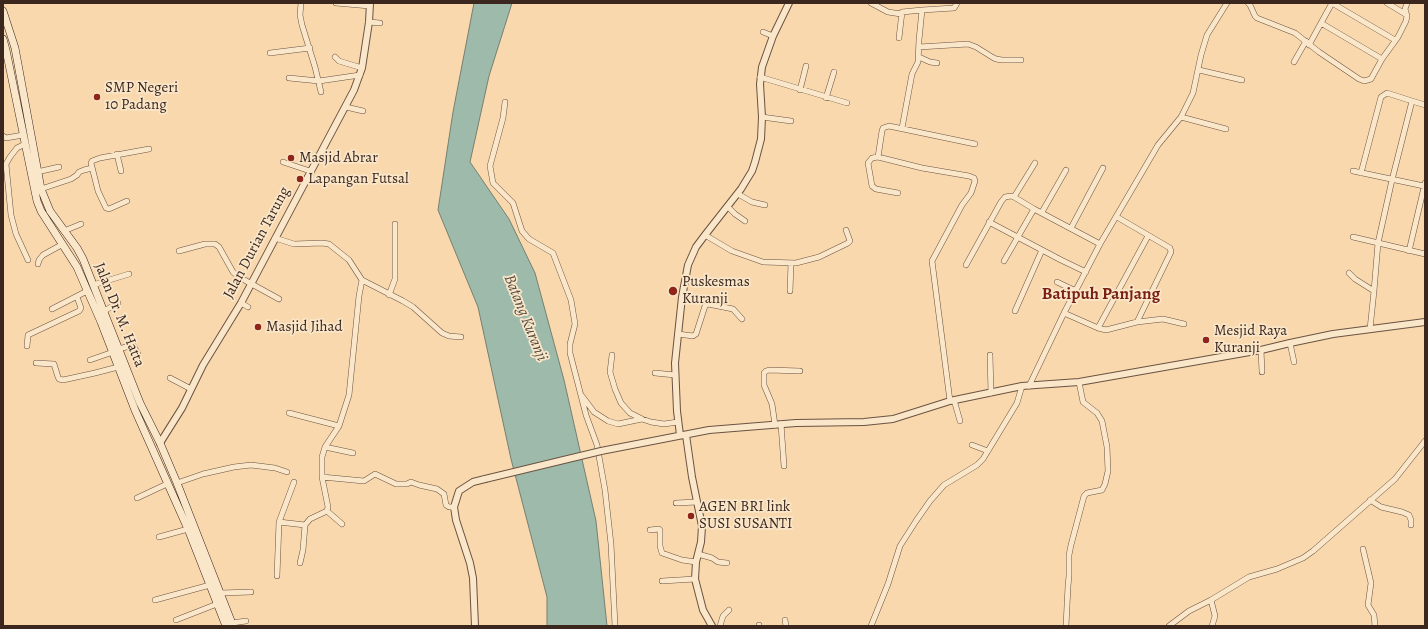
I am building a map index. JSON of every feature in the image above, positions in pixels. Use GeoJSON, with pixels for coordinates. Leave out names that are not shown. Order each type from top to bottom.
{"type":"FeatureCollection","features":[{"type":"Feature","properties":{"kind":"main road","name":"Jalan Dr. M. Hatta"},"geometry":{"type":"LineString","coordinates":[[3,11],[15,48],[41,188],[50,211],[82,259],[104,311],[148,442],[188,529],[217,604],[229,624]]}},
{"type":"Feature","properties":{"kind":"main road","name":"Jalan Dr. M. Hatta"},"geometry":{"type":"LineString","coordinates":[[3,39],[37,201],[41,211],[77,267],[116,350],[118,366],[128,381],[160,443],[221,594],[229,624]]}},
{"type":"Feature","properties":{"kind":"street"},"geometry":{"type":"LineString","coordinates":[[301,3],[300,15],[302,25],[310,48],[321,92]]}},
{"type":"Feature","properties":{"kind":"street"},"geometry":{"type":"LineString","coordinates":[[336,3],[370,4]]}},
{"type":"Feature","properties":{"kind":"street"},"geometry":{"type":"LineString","coordinates":[[712,626],[703,610],[695,579],[696,562],[701,542],[702,526],[683,435],[678,422],[675,375],[682,297],[688,265],[696,248],[738,194],[752,171],[759,150],[762,117],[760,77],[762,67],[773,36],[789,3]]}},
{"type":"Feature","properties":{"kind":"street"},"geometry":{"type":"LineString","coordinates":[[871,3],[888,12],[901,14],[904,12],[954,8],[956,3]]}},
{"type":"Feature","properties":{"kind":"street"},"geometry":{"type":"LineString","coordinates":[[871,626],[888,584],[900,546],[930,501],[944,485],[976,465],[988,451],[1017,403],[1100,244],[1158,145],[1181,117],[1194,93],[1201,55],[1207,35],[1227,3]]}},
{"type":"Feature","properties":{"kind":"street"},"geometry":{"type":"LineString","coordinates":[[1248,3],[1257,18],[1295,33],[1361,80],[1370,79],[1395,40],[1406,21],[1407,15],[1405,8],[1407,3]]}},
{"type":"Feature","properties":{"kind":"street"},"geometry":{"type":"LineString","coordinates":[[1294,62],[1321,23],[1332,3],[1395,40]]}},
{"type":"Feature","properties":{"kind":"street"},"geometry":{"type":"LineString","coordinates":[[1387,3],[1407,15]]}},
{"type":"Feature","properties":{"kind":"street","name":"Jalan Durian Tarung"},"geometry":{"type":"LineString","coordinates":[[160,443],[174,421],[203,365],[241,303],[310,171],[346,107],[361,71],[369,22],[370,4]]}},
{"type":"Feature","properties":{"kind":"street"},"geometry":{"type":"LineString","coordinates":[[902,128],[912,74],[917,66],[919,56],[922,10]]}},
{"type":"Feature","properties":{"kind":"street"},"geometry":{"type":"LineString","coordinates":[[899,38],[901,14]]}},
{"type":"Feature","properties":{"kind":"street"},"geometry":{"type":"LineString","coordinates":[[369,22],[380,23]]}},
{"type":"Feature","properties":{"kind":"street"},"geometry":{"type":"LineString","coordinates":[[1321,23],[1382,59]]}},
{"type":"Feature","properties":{"kind":"street"},"geometry":{"type":"LineString","coordinates":[[763,32],[773,36]]}},
{"type":"Feature","properties":{"kind":"street"},"geometry":{"type":"LineString","coordinates":[[919,47],[968,44],[996,59],[1021,60]]}},
{"type":"Feature","properties":{"kind":"street"},"geometry":{"type":"LineString","coordinates":[[270,53],[310,48]]}},
{"type":"Feature","properties":{"kind":"street"},"geometry":{"type":"LineString","coordinates":[[919,56],[930,62],[937,63]]}},
{"type":"Feature","properties":{"kind":"street"},"geometry":{"type":"LineString","coordinates":[[335,57],[339,62],[361,71]]}},
{"type":"Feature","properties":{"kind":"street"},"geometry":{"type":"LineString","coordinates":[[800,90],[806,66]]}},
{"type":"Feature","properties":{"kind":"street"},"geometry":{"type":"LineString","coordinates":[[1199,70],[1242,80]]}},
{"type":"Feature","properties":{"kind":"street"},"geometry":{"type":"LineString","coordinates":[[289,78],[319,81],[361,71]]}},
{"type":"Feature","properties":{"kind":"street"},"geometry":{"type":"LineString","coordinates":[[826,98],[834,72]]}},
{"type":"Feature","properties":{"kind":"street"},"geometry":{"type":"LineString","coordinates":[[760,77],[846,103]]}},
{"type":"Feature","properties":{"kind":"street"},"geometry":{"type":"LineString","coordinates":[[1361,173],[1381,97],[1387,93],[1425,105]]}},
{"type":"Feature","properties":{"kind":"street"},"geometry":{"type":"LineString","coordinates":[[1370,329],[1378,243],[1412,101]]}},
{"type":"Feature","properties":{"kind":"street"},"geometry":{"type":"LineString","coordinates":[[505,102],[503,118],[490,166],[493,183],[513,203],[522,231],[529,239],[553,253],[569,293],[575,324],[571,339],[570,353],[588,421],[597,445],[605,490],[611,544],[615,626]]}},
{"type":"Feature","properties":{"kind":"street"},"geometry":{"type":"LineString","coordinates":[[346,107],[363,111]]}},
{"type":"Feature","properties":{"kind":"street"},"geometry":{"type":"LineString","coordinates":[[762,117],[792,121]]}},
{"type":"Feature","properties":{"kind":"street"},"geometry":{"type":"LineString","coordinates":[[1181,117],[1226,129]]}},
{"type":"Feature","properties":{"kind":"street"},"geometry":{"type":"LineString","coordinates":[[878,157],[883,128],[889,126],[975,144]]}},
{"type":"Feature","properties":{"kind":"street"},"geometry":{"type":"LineString","coordinates":[[3,136],[6,138],[23,135]]}},
{"type":"Feature","properties":{"kind":"street"},"geometry":{"type":"LineString","coordinates":[[25,144],[17,148],[6,164],[11,215],[16,234],[28,260]]}},
{"type":"Feature","properties":{"kind":"street"},"geometry":{"type":"LineString","coordinates":[[127,201],[110,209],[106,208],[98,191],[92,168],[92,161],[117,154],[149,149]]}},
{"type":"Feature","properties":{"kind":"street"},"geometry":{"type":"LineString","coordinates":[[117,154],[121,171]]}},
{"type":"Feature","properties":{"kind":"street"},"geometry":{"type":"LineString","coordinates":[[898,193],[876,189],[872,186],[868,163],[872,158],[878,157],[922,168],[969,176],[974,178],[976,181],[971,193],[962,205],[932,261],[952,401],[960,421]]}},
{"type":"Feature","properties":{"kind":"street"},"geometry":{"type":"LineString","coordinates":[[284,162],[310,171]]}},
{"type":"Feature","properties":{"kind":"street"},"geometry":{"type":"LineString","coordinates":[[1014,197],[1035,162]]}},
{"type":"Feature","properties":{"kind":"street"},"geometry":{"type":"LineString","coordinates":[[37,172],[59,167]]}},
{"type":"Feature","properties":{"kind":"street"},"geometry":{"type":"LineString","coordinates":[[41,188],[70,178],[77,175],[79,172],[92,168]]}},
{"type":"Feature","properties":{"kind":"street"},"geometry":{"type":"LineString","coordinates":[[1071,228],[1103,168]]}},
{"type":"Feature","properties":{"kind":"street"},"geometry":{"type":"LineString","coordinates":[[1042,212],[1066,170]]}},
{"type":"Feature","properties":{"kind":"street"},"geometry":{"type":"LineString","coordinates":[[1353,171],[1392,180],[1425,185],[1409,250]]}},
{"type":"Feature","properties":{"kind":"street"},"geometry":{"type":"LineString","coordinates":[[738,194],[752,202],[765,205]]}},
{"type":"Feature","properties":{"kind":"street"},"geometry":{"type":"LineString","coordinates":[[966,265],[989,222],[1005,197],[1014,197],[1100,244]]}},
{"type":"Feature","properties":{"kind":"street"},"geometry":{"type":"LineString","coordinates":[[728,207],[745,221]]}},
{"type":"Feature","properties":{"kind":"street"},"geometry":{"type":"LineString","coordinates":[[1004,261],[1034,209]]}},
{"type":"Feature","properties":{"kind":"street"},"geometry":{"type":"LineString","coordinates":[[1117,216],[1170,248],[1171,252],[1137,322]]}},
{"type":"Feature","properties":{"kind":"street"},"geometry":{"type":"LineString","coordinates":[[989,222],[1086,272]]}},
{"type":"Feature","properties":{"kind":"street"},"geometry":{"type":"LineString","coordinates":[[64,231],[81,224]]}},
{"type":"Feature","properties":{"kind":"street"},"geometry":{"type":"LineString","coordinates":[[389,295],[395,279],[395,224]]}},
{"type":"Feature","properties":{"kind":"street"},"geometry":{"type":"LineString","coordinates":[[705,235],[732,251],[763,262],[796,263],[819,257],[850,242],[846,230]]}},
{"type":"Feature","properties":{"kind":"street"},"geometry":{"type":"LineString","coordinates":[[1098,328],[1148,236]]}},
{"type":"Feature","properties":{"kind":"street"},"geometry":{"type":"LineString","coordinates":[[1353,237],[1425,254]]}},
{"type":"Feature","properties":{"kind":"street"},"geometry":{"type":"LineString","coordinates":[[275,238],[294,244],[329,244],[349,260],[362,280],[413,307],[442,333],[449,336],[462,338]]}},
{"type":"Feature","properties":{"kind":"street"},"geometry":{"type":"LineString","coordinates":[[38,264],[39,260],[44,255],[63,244]]}},
{"type":"Feature","properties":{"kind":"street"},"geometry":{"type":"LineString","coordinates":[[179,251],[205,244],[215,244],[219,247],[233,272],[239,277],[251,282],[279,299]]}},
{"type":"Feature","properties":{"kind":"street"},"geometry":{"type":"LineString","coordinates":[[1015,311],[1042,250]]}},
{"type":"Feature","properties":{"kind":"street"},"geometry":{"type":"LineString","coordinates":[[790,263],[790,291]]}},
{"type":"Feature","properties":{"kind":"street"},"geometry":{"type":"LineString","coordinates":[[1349,273],[1355,279],[1374,291]]}},
{"type":"Feature","properties":{"kind":"street"},"geometry":{"type":"LineString","coordinates":[[93,285],[129,274]]}},
{"type":"Feature","properties":{"kind":"street"},"geometry":{"type":"LineString","coordinates":[[342,524],[328,511],[321,467],[325,447],[339,426],[349,395],[358,296],[362,280]]}},
{"type":"Feature","properties":{"kind":"street"},"geometry":{"type":"LineString","coordinates":[[1057,282],[1076,291]]}},
{"type":"Feature","properties":{"kind":"street"},"geometry":{"type":"LineString","coordinates":[[52,309],[87,291]]}},
{"type":"Feature","properties":{"kind":"street"},"geometry":{"type":"LineString","coordinates":[[27,346],[28,335],[79,311],[81,308],[77,297]]}},
{"type":"Feature","properties":{"kind":"street"},"geometry":{"type":"LineString","coordinates":[[104,311],[118,303]]}},
{"type":"Feature","properties":{"kind":"street"},"geometry":{"type":"LineString","coordinates":[[241,303],[248,307]]}},
{"type":"Feature","properties":{"kind":"street"},"geometry":{"type":"LineString","coordinates":[[678,334],[693,336],[696,334],[705,306],[708,304],[733,309],[742,319]]}},
{"type":"Feature","properties":{"kind":"street"},"geometry":{"type":"LineString","coordinates":[[1064,313],[1106,330],[1137,322],[1163,319],[1184,324]]}},
{"type":"Feature","properties":{"kind":"street"},"geometry":{"type":"LineString","coordinates":[[475,626],[473,578],[470,563],[456,520],[454,507],[459,491],[473,482],[601,451],[709,430],[778,424],[864,422],[894,419],[952,401],[991,392],[1026,386],[1079,382],[1261,350],[1333,334],[1425,322]]}},
{"type":"Feature","properties":{"kind":"street"},"geometry":{"type":"LineString","coordinates":[[1290,343],[1294,362]]}},
{"type":"Feature","properties":{"kind":"street"},"geometry":{"type":"LineString","coordinates":[[90,360],[132,345],[138,354]]}},
{"type":"Feature","properties":{"kind":"street"},"geometry":{"type":"LineString","coordinates":[[1261,350],[1262,372]]}},
{"type":"Feature","properties":{"kind":"street"},"geometry":{"type":"LineString","coordinates":[[990,354],[991,392]]}},
{"type":"Feature","properties":{"kind":"street"},"geometry":{"type":"LineString","coordinates":[[612,355],[610,372],[615,390],[625,408],[642,419],[651,422],[664,424],[678,422]]}},
{"type":"Feature","properties":{"kind":"street"},"geometry":{"type":"LineString","coordinates":[[36,363],[54,364],[58,377],[63,380],[95,374],[118,366]]}},
{"type":"Feature","properties":{"kind":"street"},"geometry":{"type":"LineString","coordinates":[[784,466],[778,424],[764,385],[764,373],[769,370],[800,371]]}},
{"type":"Feature","properties":{"kind":"street"},"geometry":{"type":"LineString","coordinates":[[655,373],[675,375]]}},
{"type":"Feature","properties":{"kind":"street"},"geometry":{"type":"LineString","coordinates":[[170,378],[191,389]]}},
{"type":"Feature","properties":{"kind":"street"},"geometry":{"type":"LineString","coordinates":[[1066,626],[1069,555],[1084,496],[1087,493],[1102,490],[1108,471],[1102,421],[1097,413],[1083,402],[1079,382]]}},
{"type":"Feature","properties":{"kind":"street"},"geometry":{"type":"LineString","coordinates":[[581,395],[594,412],[608,421],[618,424],[642,419]]}},
{"type":"Feature","properties":{"kind":"street"},"geometry":{"type":"LineString","coordinates":[[289,413],[339,426]]}},
{"type":"Feature","properties":{"kind":"street"},"geometry":{"type":"LineString","coordinates":[[1169,626],[1189,611],[1212,600],[1249,577],[1277,569],[1303,558],[1313,551],[1394,479],[1425,441]]}},
{"type":"Feature","properties":{"kind":"street"},"geometry":{"type":"LineString","coordinates":[[972,445],[988,451]]}},
{"type":"Feature","properties":{"kind":"street"},"geometry":{"type":"LineString","coordinates":[[325,447],[353,453]]}},
{"type":"Feature","properties":{"kind":"street"},"geometry":{"type":"LineString","coordinates":[[177,483],[203,474],[234,467],[251,466],[274,468],[287,472]]}},
{"type":"Feature","properties":{"kind":"street"},"geometry":{"type":"LineString","coordinates":[[322,477],[364,481],[375,474],[396,484],[407,484],[411,482],[437,489],[444,494],[446,505],[449,507],[454,507]]}},
{"type":"Feature","properties":{"kind":"street"},"geometry":{"type":"LineString","coordinates":[[277,576],[279,522],[294,482]]}},
{"type":"Feature","properties":{"kind":"street"},"geometry":{"type":"LineString","coordinates":[[137,498],[167,484]]}},
{"type":"Feature","properties":{"kind":"street"},"geometry":{"type":"LineString","coordinates":[[1370,500],[1381,507],[1409,515],[1411,525]]}},
{"type":"Feature","properties":{"kind":"street"},"geometry":{"type":"LineString","coordinates":[[676,503],[697,502]]}},
{"type":"Feature","properties":{"kind":"street"},"geometry":{"type":"LineString","coordinates":[[300,563],[304,550],[305,525],[310,519],[328,511]]}},
{"type":"Feature","properties":{"kind":"street"},"geometry":{"type":"LineString","coordinates":[[279,522],[305,525]]}},
{"type":"Feature","properties":{"kind":"street"},"geometry":{"type":"LineString","coordinates":[[159,537],[188,529]]}},
{"type":"Feature","properties":{"kind":"street"},"geometry":{"type":"LineString","coordinates":[[650,530],[660,530],[660,546],[662,553],[682,560],[696,562]]}},
{"type":"Feature","properties":{"kind":"street"},"geometry":{"type":"LineString","coordinates":[[1363,549],[1371,583],[1368,604],[1374,615],[1375,626]]}},
{"type":"Feature","properties":{"kind":"street"},"geometry":{"type":"LineString","coordinates":[[698,554],[712,558],[718,562],[727,563]]}},
{"type":"Feature","properties":{"kind":"street"},"geometry":{"type":"LineString","coordinates":[[662,581],[695,579]]}},
{"type":"Feature","properties":{"kind":"street"},"geometry":{"type":"LineString","coordinates":[[155,600],[210,585]]}},
{"type":"Feature","properties":{"kind":"street"},"geometry":{"type":"LineString","coordinates":[[221,594],[251,592]]}},
{"type":"Feature","properties":{"kind":"street"},"geometry":{"type":"LineString","coordinates":[[1212,600],[1214,616],[1212,626]]}},
{"type":"Feature","properties":{"kind":"street"},"geometry":{"type":"LineString","coordinates":[[176,620],[217,604]]}},
{"type":"Feature","properties":{"kind":"street"},"geometry":{"type":"LineString","coordinates":[[720,626],[723,616],[728,610]]}},
{"type":"Feature","properties":{"kind":"street"},"geometry":{"type":"LineString","coordinates":[[785,620],[786,626]]}},
{"type":"Feature","properties":{"kind":"street"},"geometry":{"type":"LineString","coordinates":[[229,624],[246,621]]}},
{"type":"Feature","properties":{"kind":"water","name":"Batang Kuranji"},"geometry":{"type":"Polygon","coordinates":[[[474,3],[512,3],[489,76],[470,162],[509,219],[535,273],[564,380],[596,521],[607,626],[547,626],[547,597],[511,459],[478,307],[438,210],[453,112],[474,3]]]}},
{"type":"Feature","properties":{"kind":"place","name":"SMP Negeri 10 Padang"},"geometry":{"type":"Point","coordinates":[97,97]}},
{"type":"Feature","properties":{"kind":"place","name":"Masjid Abrar"},"geometry":{"type":"Point","coordinates":[291,158]}},
{"type":"Feature","properties":{"kind":"place","name":"Lapangan Futsal"},"geometry":{"type":"Point","coordinates":[300,179]}},
{"type":"Feature","properties":{"kind":"place","name":"Puskesmas Kuranji"},"geometry":{"type":"Point","coordinates":[673,291]}},
{"type":"Feature","properties":{"kind":"place","name":"Masjid Jihad"},"geometry":{"type":"Point","coordinates":[258,327]}},
{"type":"Feature","properties":{"kind":"place","name":"Mesjid Raya Kuranji"},"geometry":{"type":"Point","coordinates":[1206,340]}},
{"type":"Feature","properties":{"kind":"place","name":"AGEN BRI link SUSI SUSANTI"},"geometry":{"type":"Point","coordinates":[691,516]}},
{"type":"Feature","properties":{"kind":"district","name":"Batipuh Panjang"},"geometry":{"type":"Point","coordinates":[1101,295]}}]}
